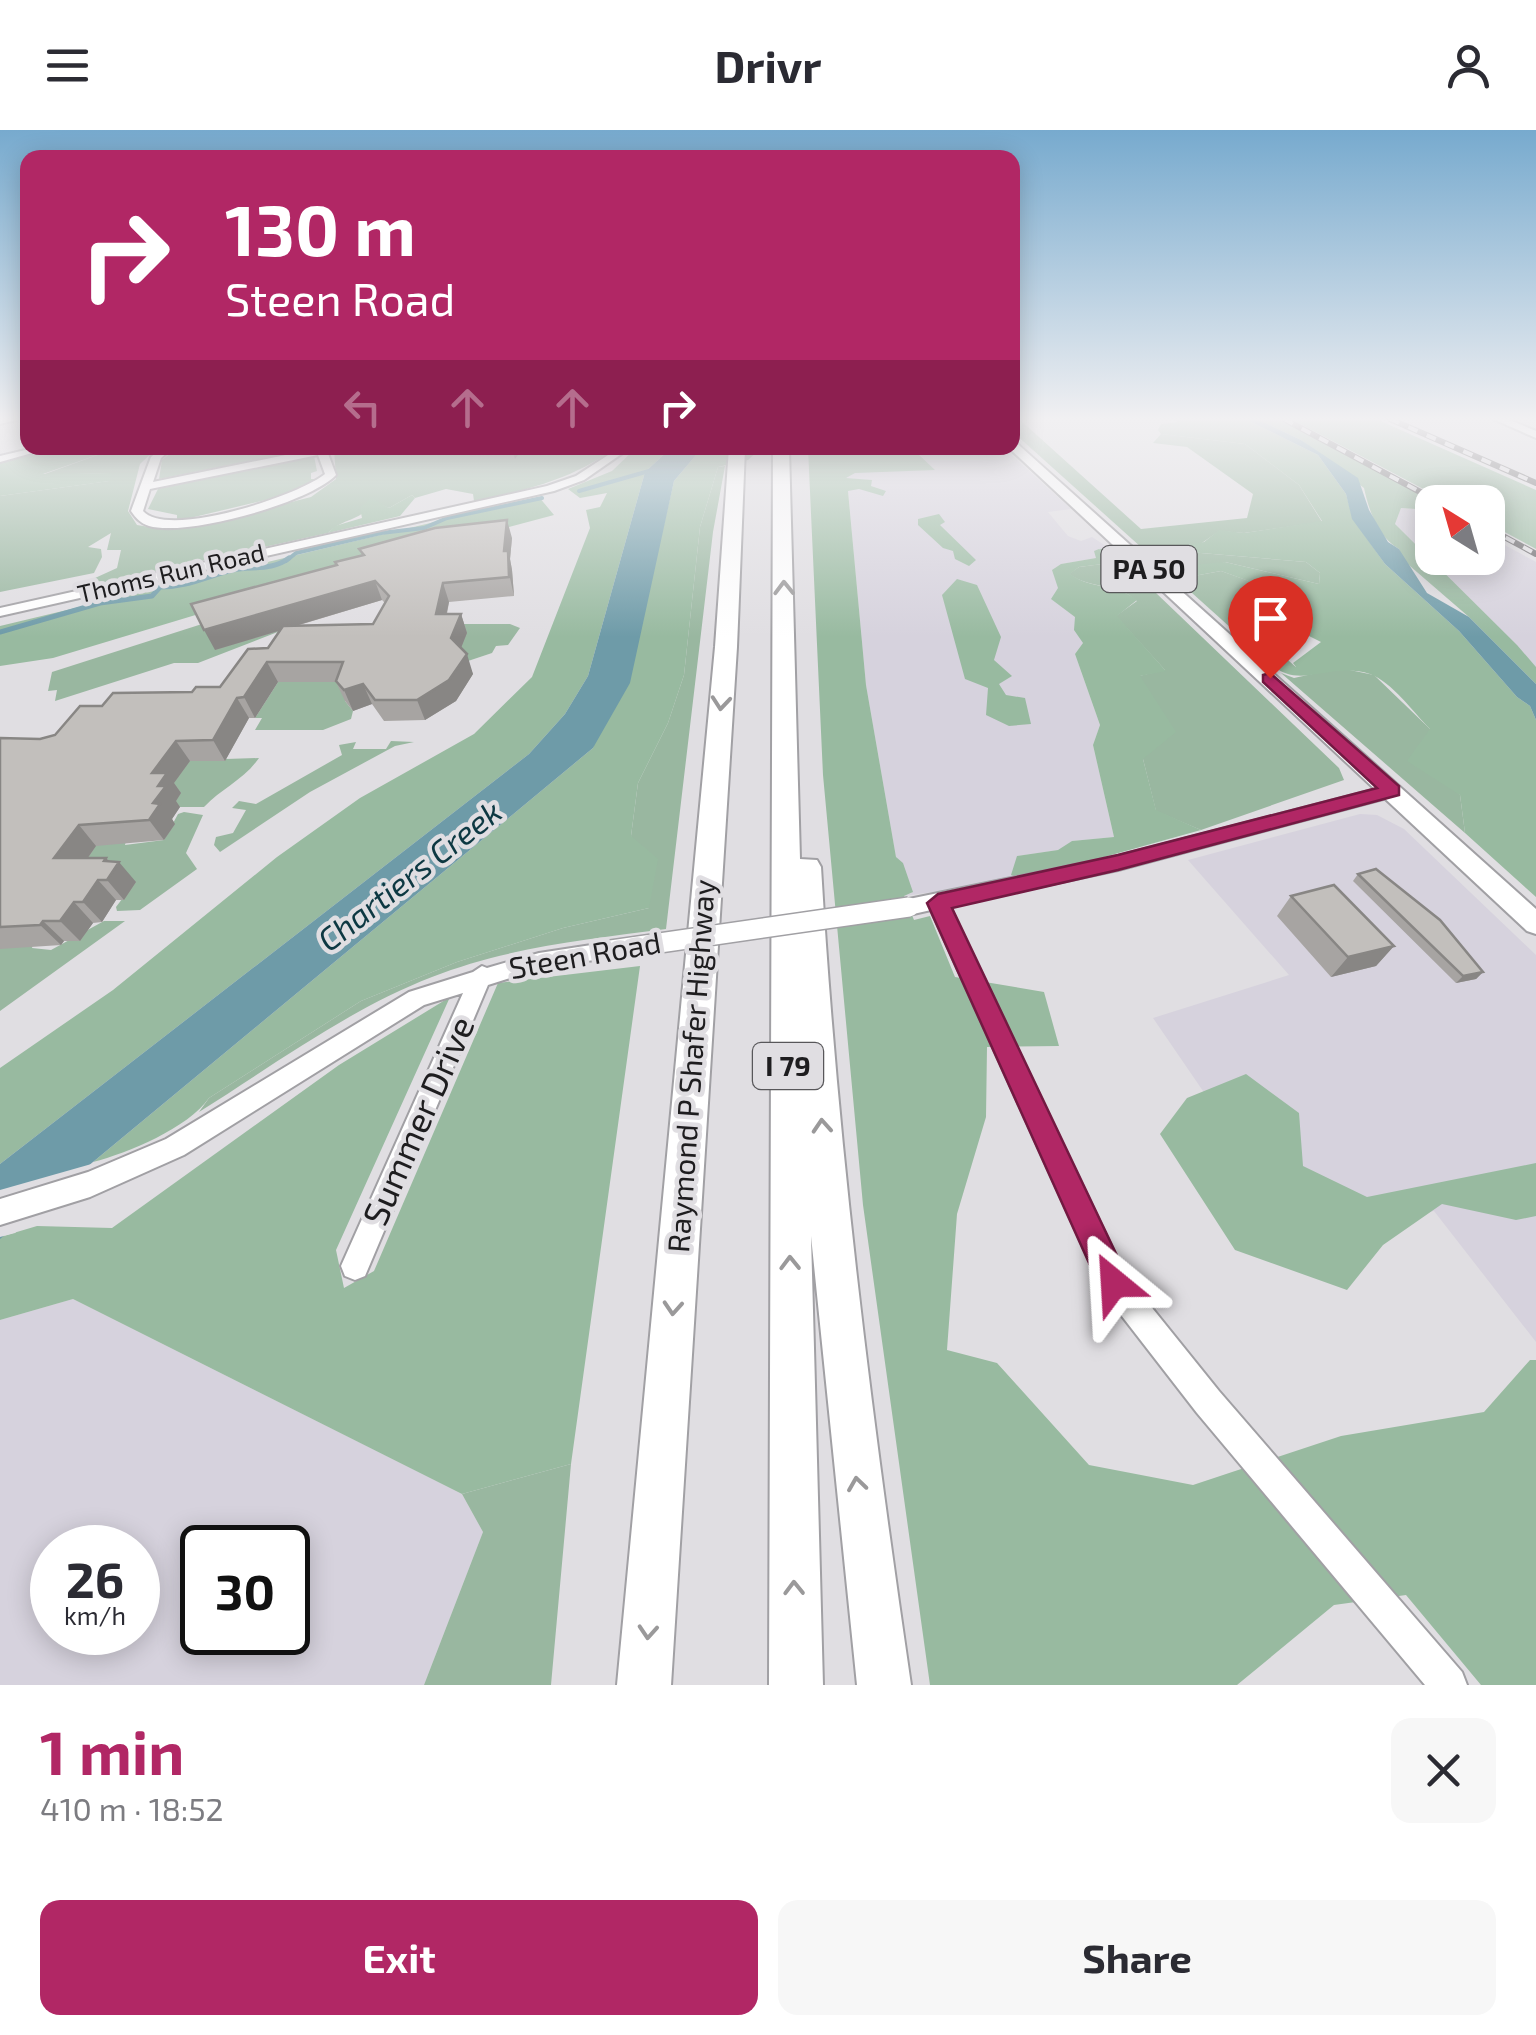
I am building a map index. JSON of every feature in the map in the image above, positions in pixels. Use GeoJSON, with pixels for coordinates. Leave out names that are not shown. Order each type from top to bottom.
{"type":"FeatureCollection","features":[{"type":"Feature","properties":{"kind":"highway","name":"Raymond P Shafer Highway"},"geometry":{"type":"LineString","coordinates":[[644,1685],[735,492]]}},
{"type":"Feature","properties":{"kind":"highway","name":"I 79"},"geometry":{"type":"LineString","coordinates":[[782,492],[796,1685]]}},
{"type":"Feature","properties":{"kind":"highway"},"geometry":{"type":"LineString","coordinates":[[785,637],[804,779],[809,952],[845,1396],[884,1685]]}},
{"type":"Feature","properties":{"kind":"main road","name":"PA 50"},"geometry":{"type":"LineString","coordinates":[[1065,492],[1536,924]]}},
{"type":"Feature","properties":{"kind":"street"},"geometry":{"type":"LineString","coordinates":[[144,492],[137,512],[142,520],[173,524],[312,492]]}},
{"type":"Feature","properties":{"kind":"street","name":"Thoms Run Road"},"geometry":{"type":"LineString","coordinates":[[0,612],[539,492]]}},
{"type":"Feature","properties":{"kind":"street","name":"Steen Road"},"geometry":{"type":"LineString","coordinates":[[0,1212],[90,1184],[175,1147],[417,998],[482,975],[611,950],[938,903],[1118,862],[1392,790]]}},
{"type":"Feature","properties":{"kind":"street"},"geometry":{"type":"LineString","coordinates":[[938,903],[1114,1283],[1208,1402],[1449,1685]]}},
{"type":"Feature","properties":{"kind":"street","name":"Summer Drive"},"geometry":{"type":"LineString","coordinates":[[356,1266],[482,975]]}},
{"type":"Feature","properties":{"kind":"shaded area"},"geometry":{"type":"Polygon","coordinates":[[[848,492],[1052,492],[1071,509],[1048,512],[1068,536],[1081,541],[1092,537],[1109,548],[1099,549],[1097,558],[1061,564],[1083,643],[1075,654],[1100,725],[1093,745],[1114,837],[1072,841],[1059,850],[1017,856],[1025,879],[904,896],[912,893],[896,857],[866,685],[848,492]]]}},
{"type":"Feature","properties":{"kind":"shaded area"},"geometry":{"type":"Polygon","coordinates":[[[1401,508],[1415,509],[1415,544],[1395,524],[1401,508]]]}},
{"type":"Feature","properties":{"kind":"shaded area"},"geometry":{"type":"Polygon","coordinates":[[[1505,545],[1536,562],[1536,667],[1445,575],[1505,575],[1505,545]]]}},
{"type":"Feature","properties":{"kind":"shaded area"},"geometry":{"type":"Polygon","coordinates":[[[1360,814],[1377,815],[1404,829],[1536,955],[1536,1342],[1434,1211],[1307,1243],[1153,1018],[1289,975],[1188,860],[1360,814]]]}},
{"type":"Feature","properties":{"kind":"shaded area"},"geometry":{"type":"Polygon","coordinates":[[[73,1299],[462,1494],[483,1532],[424,1685],[0,1685],[0,1320],[73,1299]]]}},
{"type":"Feature","properties":{"kind":"green space"},"geometry":{"type":"Polygon","coordinates":[[[0,492],[33,492],[0,496],[0,492]]]}},
{"type":"Feature","properties":{"kind":"green space"},"geometry":{"type":"Polygon","coordinates":[[[32,492],[133,492],[128,511],[137,525],[169,530],[311,497],[319,492],[437,492],[415,498],[412,495],[389,508],[375,502],[328,533],[96,584],[95,578],[117,568],[121,550],[107,550],[111,533],[88,547],[101,549],[102,557],[94,573],[0,592],[0,496],[32,492]]]}},
{"type":"Feature","properties":{"kind":"green space"},"geometry":{"type":"Polygon","coordinates":[[[157,492],[297,492],[190,518],[177,519],[177,515],[148,509],[157,492]]]}},
{"type":"Feature","properties":{"kind":"green space"},"geometry":{"type":"Polygon","coordinates":[[[460,492],[517,492],[474,501],[473,494],[460,492]]]}},
{"type":"Feature","properties":{"kind":"green space"},"geometry":{"type":"Polygon","coordinates":[[[571,492],[640,492],[588,676],[565,714],[529,754],[0,1164],[0,1068],[113,990],[277,857],[360,798],[474,734],[532,677],[590,528],[586,510],[600,507],[607,493],[580,498],[571,492]]]}},
{"type":"Feature","properties":{"kind":"green space"},"geometry":{"type":"Polygon","coordinates":[[[672,492],[711,492],[700,527],[684,675],[668,723],[638,783],[631,836],[658,859],[649,908],[563,928],[457,962],[361,1001],[209,1098],[172,1129],[140,1146],[93,1162],[593,748],[658,550],[672,492]]]}},
{"type":"Feature","properties":{"kind":"green space"},"geometry":{"type":"Polygon","coordinates":[[[711,492],[720,492],[666,929],[518,952],[432,977],[342,1021],[199,1112],[209,1098],[361,1001],[457,962],[563,928],[649,908],[631,836],[638,783],[668,723],[684,675],[700,527],[711,492]]]}},
{"type":"Feature","properties":{"kind":"green space"},"geometry":{"type":"Polygon","coordinates":[[[810,492],[848,492],[866,685],[896,857],[903,863],[913,892],[904,896],[914,920],[930,916],[955,977],[1044,992],[1059,1046],[987,1047],[986,1117],[957,1214],[947,1350],[997,1363],[1089,1465],[1193,1485],[1341,1436],[1484,1412],[1530,1360],[1536,1360],[1536,1685],[1481,1685],[1406,1595],[1334,1605],[1237,1685],[930,1685],[863,1205],[823,775],[810,492]]]}},
{"type":"Feature","properties":{"kind":"green space"},"geometry":{"type":"Polygon","coordinates":[[[1079,492],[1099,492],[1141,529],[1247,518],[1253,494],[1250,492],[1303,492],[1322,522],[1244,533],[1219,531],[1189,552],[1306,562],[1320,573],[1319,584],[1225,562],[1183,578],[1221,571],[1269,588],[1260,602],[1291,627],[1278,629],[1253,609],[1231,610],[1297,668],[1271,664],[1079,492]]]}},
{"type":"Feature","properties":{"kind":"green space"},"geometry":{"type":"Polygon","coordinates":[[[1303,492],[1344,492],[1353,519],[1385,564],[1459,631],[1517,697],[1530,706],[1536,720],[1536,897],[1465,833],[1460,795],[1407,761],[1430,729],[1394,691],[1378,678],[1355,671],[1305,676],[1282,672],[1271,664],[1296,667],[1293,663],[1321,642],[1291,627],[1259,602],[1268,588],[1221,571],[1183,578],[1173,567],[1225,562],[1319,584],[1320,573],[1306,562],[1189,552],[1188,545],[1204,542],[1219,530],[1244,533],[1322,521],[1303,492]]]}},
{"type":"Feature","properties":{"kind":"green space"},"geometry":{"type":"Polygon","coordinates":[[[1365,492],[1415,492],[1415,509],[1401,508],[1395,524],[1415,544],[1415,570],[1403,560],[1399,549],[1385,538],[1365,492]]]}},
{"type":"Feature","properties":{"kind":"green space"},"geometry":{"type":"Polygon","coordinates":[[[1505,492],[1536,492],[1536,549],[1505,532],[1505,492]]]}},
{"type":"Feature","properties":{"kind":"green space"},"geometry":{"type":"Polygon","coordinates":[[[412,495],[415,498],[400,516],[328,533],[335,526],[362,518],[360,508],[371,498],[389,508],[412,495]]]}},
{"type":"Feature","properties":{"kind":"green space"},"geometry":{"type":"Polygon","coordinates":[[[539,497],[554,515],[311,580],[53,658],[0,666],[0,626],[539,497]]]}},
{"type":"Feature","properties":{"kind":"green space"},"geometry":{"type":"Polygon","coordinates":[[[939,514],[945,522],[940,525],[976,560],[969,566],[955,559],[953,551],[943,548],[918,525],[918,519],[939,514]]]}},
{"type":"Feature","properties":{"kind":"green space"},"geometry":{"type":"Polygon","coordinates":[[[1109,548],[1339,768],[1344,780],[1201,830],[1156,811],[1143,759],[1139,676],[1165,670],[1116,616],[1137,601],[1121,591],[1069,574],[1079,567],[1118,562],[1099,549],[1109,548]]]}},
{"type":"Feature","properties":{"kind":"green space"},"geometry":{"type":"Polygon","coordinates":[[[1099,549],[1119,562],[1079,567],[1070,574],[1137,600],[1117,616],[1166,671],[1140,676],[1176,732],[1143,759],[1156,810],[1201,830],[1025,879],[1011,875],[1017,856],[1058,850],[1072,841],[1114,837],[1093,745],[1100,725],[1075,654],[1083,643],[1074,630],[1075,617],[1051,599],[1058,588],[1052,570],[1061,564],[1096,558],[1094,551],[1099,549]]]}},
{"type":"Feature","properties":{"kind":"green space"},"geometry":{"type":"Polygon","coordinates":[[[1420,575],[1446,575],[1536,667],[1536,684],[1420,575]]]}},
{"type":"Feature","properties":{"kind":"green space"},"geometry":{"type":"Polygon","coordinates":[[[957,579],[977,585],[1001,637],[994,660],[1012,676],[999,684],[1006,695],[1025,698],[1031,724],[1009,726],[986,715],[988,688],[965,679],[942,595],[957,579]]]}},
{"type":"Feature","properties":{"kind":"green space"},"geometry":{"type":"Polygon","coordinates":[[[202,624],[293,626],[198,663],[174,663],[55,701],[57,690],[48,691],[52,672],[202,624]]]}},
{"type":"Feature","properties":{"kind":"green space"},"geometry":{"type":"Polygon","coordinates":[[[463,624],[510,624],[520,628],[508,645],[496,646],[492,653],[462,663],[457,658],[463,624]]]}},
{"type":"Feature","properties":{"kind":"green space"},"geometry":{"type":"Polygon","coordinates":[[[1340,668],[1374,675],[1430,729],[1460,795],[1465,833],[1281,673],[1294,678],[1340,668]]]}},
{"type":"Feature","properties":{"kind":"green space"},"geometry":{"type":"Polygon","coordinates":[[[278,682],[352,682],[345,701],[353,711],[351,719],[323,730],[255,730],[262,718],[255,718],[278,682]]]}},
{"type":"Feature","properties":{"kind":"green space"},"geometry":{"type":"Polygon","coordinates":[[[391,741],[414,742],[395,746],[310,792],[220,852],[214,845],[216,837],[233,833],[246,810],[232,808],[239,801],[256,804],[342,755],[339,745],[356,742],[353,749],[386,749],[391,741]]]}},
{"type":"Feature","properties":{"kind":"green space"},"geometry":{"type":"Polygon","coordinates":[[[259,758],[204,807],[172,807],[135,762],[259,758]]]}},
{"type":"Feature","properties":{"kind":"green space"},"geometry":{"type":"Polygon","coordinates":[[[178,814],[203,815],[186,853],[197,869],[140,910],[117,911],[135,882],[79,855],[99,841],[126,841],[125,845],[164,840],[178,814]]]}},
{"type":"Feature","properties":{"kind":"green space"},"geometry":{"type":"Polygon","coordinates":[[[104,921],[125,921],[0,1011],[0,945],[33,944],[32,948],[51,950],[104,921]]]}},
{"type":"Feature","properties":{"kind":"green space"},"geometry":{"type":"Polygon","coordinates":[[[640,966],[571,1464],[462,1494],[73,1299],[0,1320],[0,1237],[37,1226],[112,1228],[339,1065],[450,997],[336,1250],[344,1288],[374,1271],[498,983],[640,966]]]}},
{"type":"Feature","properties":{"kind":"green space"},"geometry":{"type":"Polygon","coordinates":[[[1246,1074],[1299,1113],[1303,1166],[1367,1197],[1536,1163],[1536,1216],[1516,1220],[1442,1204],[1383,1245],[1347,1290],[1235,1250],[1160,1134],[1187,1098],[1246,1074]]]}},
{"type":"Feature","properties":{"kind":"green space"},"geometry":{"type":"Polygon","coordinates":[[[571,1464],[551,1685],[424,1685],[483,1532],[462,1494],[571,1464]]]}},
{"type":"Feature","properties":{"kind":"water","name":"Chartiers Creek"},"geometry":{"type":"Polygon","coordinates":[[[640,492],[672,492],[630,683],[593,748],[0,1239],[0,1164],[529,754],[565,714],[588,676],[640,492]]]}},
{"type":"Feature","properties":{"kind":"water"},"geometry":{"type":"Polygon","coordinates":[[[1344,492],[1363,492],[1388,542],[1399,549],[1427,593],[1469,617],[1536,684],[1536,720],[1530,706],[1517,697],[1459,631],[1385,564],[1352,519],[1344,492]]]}},
{"type":"Feature","properties":{"kind":"pier"},"geometry":{"type":"Polygon","coordinates":[[[102,1161],[15,1233],[0,1237],[0,1190],[102,1161]]]}},
{"type":"Feature","properties":{"kind":"building"},"geometry":{"type":"Polygon","coordinates":[[[507,520],[504,551],[508,551],[509,577],[443,583],[436,614],[461,614],[451,638],[467,654],[449,680],[417,700],[375,700],[363,684],[344,690],[336,681],[343,662],[267,662],[244,697],[237,698],[213,740],[176,741],[152,773],[167,773],[158,786],[166,786],[153,803],[160,804],[149,820],[79,825],[54,858],[106,858],[104,861],[119,862],[107,880],[98,880],[83,902],[74,902],[60,921],[0,927],[0,738],[40,739],[55,735],[80,706],[102,706],[113,693],[192,692],[196,687],[220,687],[248,649],[268,648],[283,626],[373,624],[389,596],[375,581],[204,630],[191,604],[337,565],[335,562],[364,555],[359,549],[435,528],[507,520]]]}},
{"type":"Feature","properties":{"kind":"building"},"geometry":{"type":"Polygon","coordinates":[[[1376,869],[1440,920],[1483,972],[1463,976],[1358,874],[1376,869]]]}},
{"type":"Feature","properties":{"kind":"building"},"geometry":{"type":"Polygon","coordinates":[[[1334,885],[1394,946],[1348,957],[1291,896],[1334,885]]]}},
{"type":"Feature","properties":{"kind":"waterway"},"geometry":{"type":"LineString","coordinates":[[286,561],[296,553],[381,533],[424,528],[447,518],[542,498]]}},
{"type":"Feature","properties":{"kind":"waterway"},"geometry":{"type":"LineString","coordinates":[[0,632],[100,603],[152,596],[160,587],[269,566],[289,558]]}},
{"type":"Feature","properties":{"kind":"railway"},"geometry":{"type":"LineString","coordinates":[[1505,537],[1536,554]]}},
{"type":"Feature","properties":{"kind":"route"},"geometry":{"type":"LineString","coordinates":[[1114,1283],[938,903],[1118,862],[1392,790],[1270,678]]}}]}
